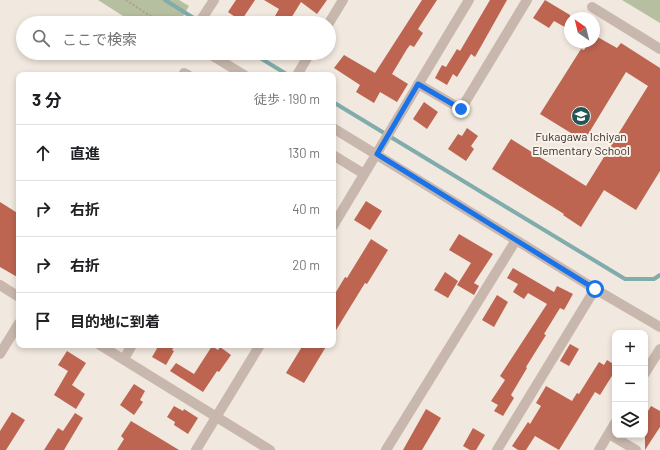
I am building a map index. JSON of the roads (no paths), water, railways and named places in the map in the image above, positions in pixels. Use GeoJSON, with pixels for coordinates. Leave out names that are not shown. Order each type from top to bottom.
{"type":"FeatureCollection","features":[{"type":"Feature","properties":{"kind":"street"},"geometry":{"type":"LineString","coordinates":[[204,16],[214,0]]}},
{"type":"Feature","properties":{"kind":"street"},"geometry":{"type":"LineString","coordinates":[[333,16],[343,0]]}},
{"type":"Feature","properties":{"kind":"street"},"geometry":{"type":"LineString","coordinates":[[336,221],[469,0]]}},
{"type":"Feature","properties":{"kind":"street"},"geometry":{"type":"LineString","coordinates":[[418,84],[461,109],[528,0]]}},
{"type":"Feature","properties":{"kind":"street"},"geometry":{"type":"LineString","coordinates":[[592,7],[660,49]]}},
{"type":"Feature","properties":{"kind":"street"},"geometry":{"type":"LineString","coordinates":[[219,60],[239,72]]}},
{"type":"Feature","properties":{"kind":"street"},"geometry":{"type":"LineString","coordinates":[[299,72],[306,60]]}},
{"type":"Feature","properties":{"kind":"street"},"geometry":{"type":"LineString","coordinates":[[336,130],[595,289],[660,327]]}},
{"type":"Feature","properties":{"kind":"street"},"geometry":{"type":"LineString","coordinates":[[336,158],[364,174]]}},
{"type":"Feature","properties":{"kind":"street"},"geometry":{"type":"LineString","coordinates":[[386,450],[516,240]]}},
{"type":"Feature","properties":{"kind":"street"},"geometry":{"type":"LineString","coordinates":[[0,286],[16,295]]}},
{"type":"Feature","properties":{"kind":"street"},"geometry":{"type":"LineString","coordinates":[[497,450],[595,289]]}},
{"type":"Feature","properties":{"kind":"street"},"geometry":{"type":"LineString","coordinates":[[0,354],[16,328]]}},
{"type":"Feature","properties":{"kind":"street"},"geometry":{"type":"LineString","coordinates":[[105,348],[270,450]]}},
{"type":"Feature","properties":{"kind":"street"},"geometry":{"type":"LineString","coordinates":[[124,359],[130,348]]}},
{"type":"Feature","properties":{"kind":"street"},"geometry":{"type":"LineString","coordinates":[[196,450],[258,348]]}},
{"type":"Feature","properties":{"kind":"street"},"geometry":{"type":"LineString","coordinates":[[648,368],[660,349]]}},
{"type":"Feature","properties":{"kind":"street"},"geometry":{"type":"LineString","coordinates":[[599,450],[612,428]]}},
{"type":"Feature","properties":{"kind":"street"},"geometry":{"type":"LineString","coordinates":[[609,434],[636,450]]}},
{"type":"Feature","properties":{"kind":"waterway"},"geometry":{"type":"LineString","coordinates":[[165,0],[190,16]]}},
{"type":"Feature","properties":{"kind":"waterway"},"geometry":{"type":"LineString","coordinates":[[263,60],[283,72]]}},
{"type":"Feature","properties":{"kind":"waterway"},"geometry":{"type":"LineString","coordinates":[[336,104],[625,279],[654,279],[660,275]]}},
{"type":"Feature","properties":{"kind":"place","name":"Fukagawa Ichiyan Elementary School"},"geometry":{"type":"Point","coordinates":[581,116]}}]}
